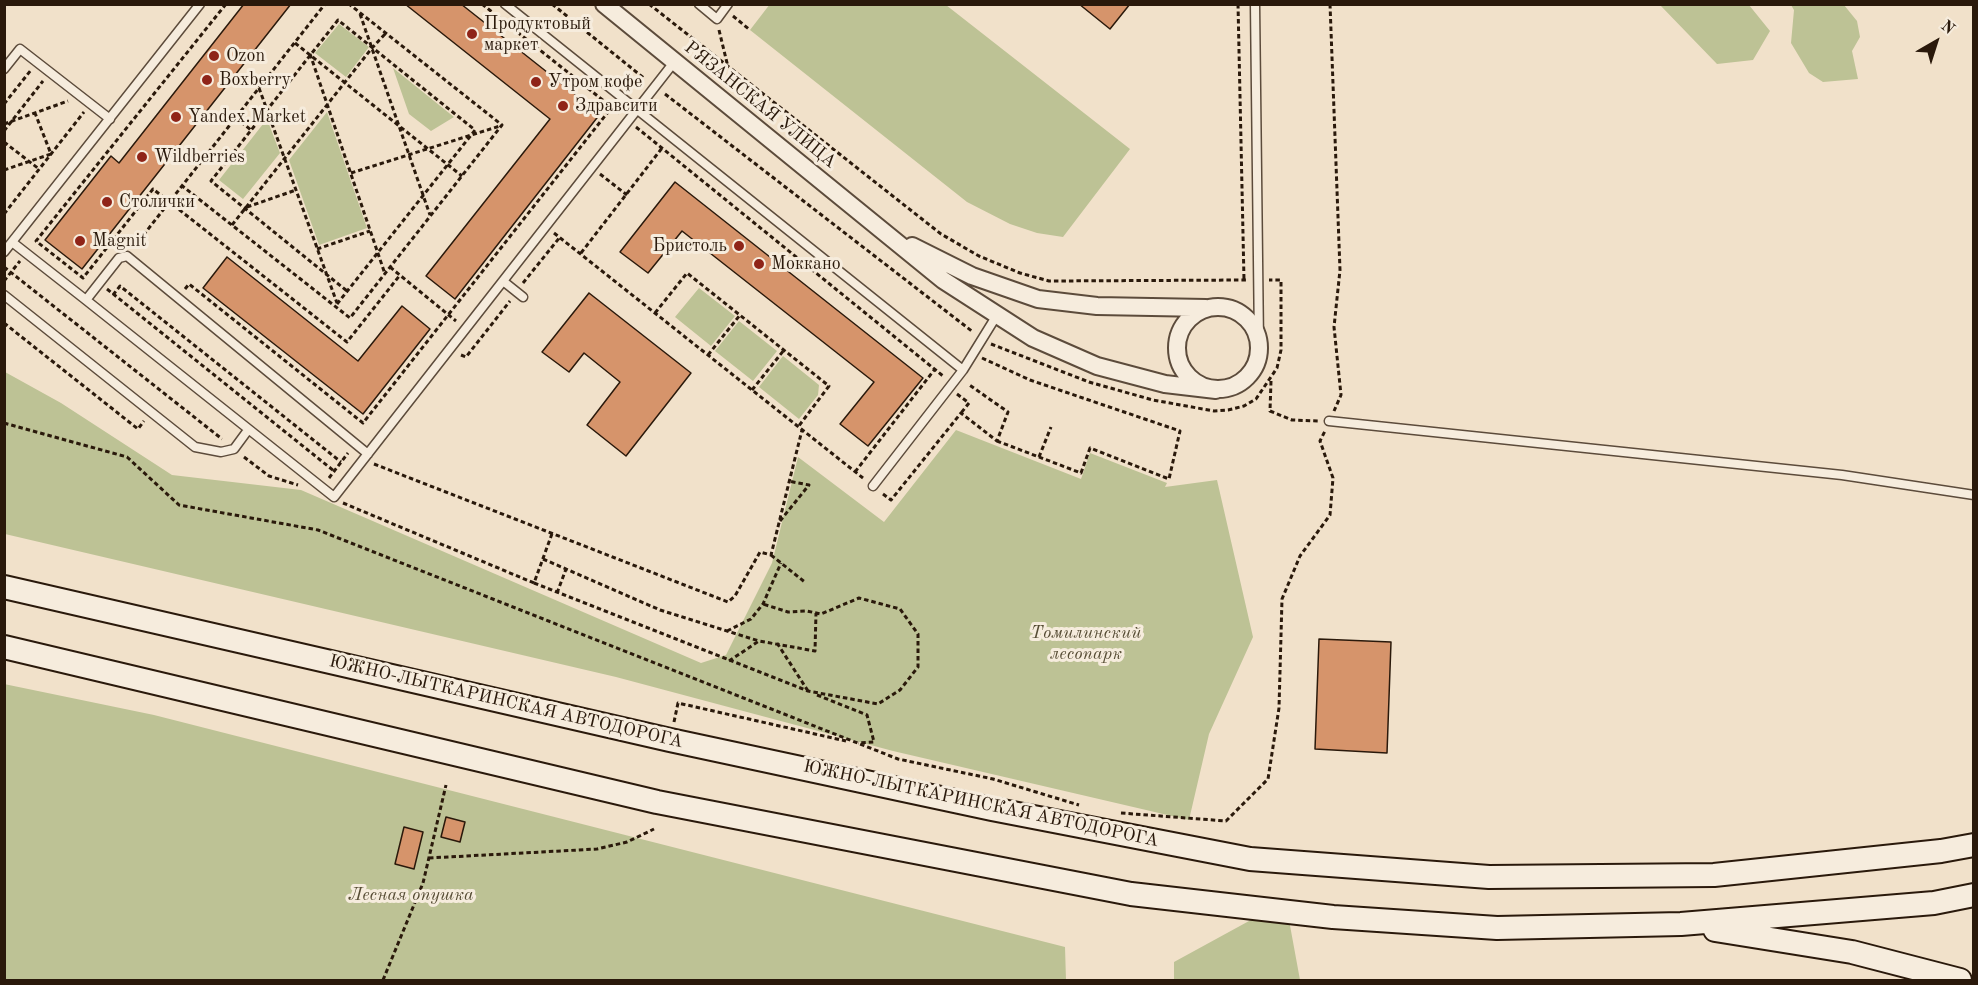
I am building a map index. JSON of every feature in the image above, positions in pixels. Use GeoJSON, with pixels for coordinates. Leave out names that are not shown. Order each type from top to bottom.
{"type":"FeatureCollection","features":[{"type":"Feature","properties":{"kind":"main road","name":"ЮЖНО-ЛЫТКАРИНСКАЯ АВТОДОРОГА"},"geometry":{"type":"LineString","coordinates":[[4,587],[670,740],[992,809],[1250,859],[1489,877],[1714,874],[1941,851],[1974,845]]}},
{"type":"Feature","properties":{"kind":"main road"},"geometry":{"type":"LineString","coordinates":[[4,647],[657,802],[1131,894],[1333,917],[1497,928],[1681,924],[1934,903],[1974,895]]}},
{"type":"Feature","properties":{"kind":"main road"},"geometry":{"type":"LineString","coordinates":[[1681,924],[1852,952],[1960,981]]}},
{"type":"Feature","properties":{"kind":"street","name":"РЯЗАНСКАЯ УЛИЦА"},"geometry":{"type":"LineString","coordinates":[[604,4],[943,280],[1033,338],[1097,366],[1165,384],[1216,390]]}},
{"type":"Feature","properties":{"kind":"street","name":"РЯЗАНСКАЯ УЛИЦА"},"geometry":{"type":"LineString","coordinates":[[892,237],[972,276],[1038,299],[1097,306],[1206,308]]}},
{"type":"Feature","properties":{"kind":"street"},"geometry":{"type":"LineString","coordinates":[[1220,306],[1241,314],[1255,330],[1259,344],[1259,358],[1253,371],[1243,382],[1230,388],[1216,390],[1202,387],[1189,379],[1177,358],[1179,334],[1185,323],[1206,308],[1220,306]]}},
{"type":"Feature","properties":{"kind":"lane"},"geometry":{"type":"LineString","coordinates":[[4,252],[200,4]]}},
{"type":"Feature","properties":{"kind":"lane"},"geometry":{"type":"LineString","coordinates":[[505,4],[963,370]]}},
{"type":"Feature","properties":{"kind":"lane"},"geometry":{"type":"LineString","coordinates":[[699,4],[717,19],[726,7]]}},
{"type":"Feature","properties":{"kind":"lane"},"geometry":{"type":"LineString","coordinates":[[1255,4],[1259,344]]}},
{"type":"Feature","properties":{"kind":"lane"},"geometry":{"type":"LineString","coordinates":[[4,69],[21,49],[110,119]]}},
{"type":"Feature","properties":{"kind":"lane"},"geometry":{"type":"LineString","coordinates":[[12,242],[320,490],[334,497],[675,61]]}},
{"type":"Feature","properties":{"kind":"lane"},"geometry":{"type":"LineString","coordinates":[[86,300],[119,258],[127,256],[368,454]]}},
{"type":"Feature","properties":{"kind":"lane"},"geometry":{"type":"LineString","coordinates":[[503,281],[520,294]]}},
{"type":"Feature","properties":{"kind":"lane"},"geometry":{"type":"LineString","coordinates":[[4,295],[195,447],[220,452],[234,449],[248,430]]}},
{"type":"Feature","properties":{"kind":"lane"},"geometry":{"type":"LineString","coordinates":[[873,486],[952,387],[975,355],[998,315]]}},
{"type":"Feature","properties":{"kind":"lane"},"geometry":{"type":"LineString","coordinates":[[1329,421],[1842,475],[1974,495]]}},
{"type":"Feature","properties":{"kind":"path"},"geometry":{"type":"LineString","coordinates":[[226,4],[36,241],[83,278],[153,189],[347,342],[400,275]]}},
{"type":"Feature","properties":{"kind":"path"},"geometry":{"type":"LineString","coordinates":[[127,256],[326,4]]}},
{"type":"Feature","properties":{"kind":"path"},"geometry":{"type":"LineString","coordinates":[[349,4],[502,125]]}},
{"type":"Feature","properties":{"kind":"path"},"geometry":{"type":"LineString","coordinates":[[482,4],[935,369],[969,403],[891,500],[545,226]]}},
{"type":"Feature","properties":{"kind":"path"},"geometry":{"type":"LineString","coordinates":[[649,4],[941,234],[979,256],[1020,273],[1049,280],[1216,281]]}},
{"type":"Feature","properties":{"kind":"path"},"geometry":{"type":"LineString","coordinates":[[1238,4],[1244,280]]}},
{"type":"Feature","properties":{"kind":"path"},"geometry":{"type":"LineString","coordinates":[[1112,812],[1226,822],[1268,779],[1279,708],[1282,599],[1300,556],[1330,515],[1332,478],[1320,441],[1341,395],[1334,327],[1340,270],[1330,4]]}},
{"type":"Feature","properties":{"kind":"path"},"geometry":{"type":"LineString","coordinates":[[726,7],[750,30]]}},
{"type":"Feature","properties":{"kind":"path"},"geometry":{"type":"LineString","coordinates":[[360,13],[431,216]]}},
{"type":"Feature","properties":{"kind":"path"},"geometry":{"type":"LineString","coordinates":[[717,19],[728,68]]}},
{"type":"Feature","properties":{"kind":"path"},"geometry":{"type":"LineString","coordinates":[[337,303],[347,291],[475,130],[338,20],[211,181],[347,291]]}},
{"type":"Feature","properties":{"kind":"path"},"geometry":{"type":"LineString","coordinates":[[232,225],[386,33]]}},
{"type":"Feature","properties":{"kind":"path"},"geometry":{"type":"LineString","coordinates":[[295,43],[462,176]]}},
{"type":"Feature","properties":{"kind":"path"},"geometry":{"type":"LineString","coordinates":[[310,54],[385,274]]}},
{"type":"Feature","properties":{"kind":"path"},"geometry":{"type":"LineString","coordinates":[[4,104],[38,62]]}},
{"type":"Feature","properties":{"kind":"path"},"geometry":{"type":"LineString","coordinates":[[4,131],[44,81]]}},
{"type":"Feature","properties":{"kind":"path"},"geometry":{"type":"LineString","coordinates":[[259,88],[339,309]]}},
{"type":"Feature","properties":{"kind":"path"},"geometry":{"type":"LineString","coordinates":[[4,124],[69,101]]}},
{"type":"Feature","properties":{"kind":"path"},"geometry":{"type":"LineString","coordinates":[[4,214],[91,104]]}},
{"type":"Feature","properties":{"kind":"path"},"geometry":{"type":"LineString","coordinates":[[178,297],[189,284],[363,423],[612,107]]}},
{"type":"Feature","properties":{"kind":"path"},"geometry":{"type":"LineString","coordinates":[[35,113],[51,154]]}},
{"type":"Feature","properties":{"kind":"path"},"geometry":{"type":"LineString","coordinates":[[235,117],[251,130]]}},
{"type":"Feature","properties":{"kind":"path"},"geometry":{"type":"LineString","coordinates":[[351,173],[502,125]]}},
{"type":"Feature","properties":{"kind":"path"},"geometry":{"type":"LineString","coordinates":[[181,185],[350,318],[502,125]]}},
{"type":"Feature","properties":{"kind":"path"},"geometry":{"type":"LineString","coordinates":[[4,142],[39,169]]}},
{"type":"Feature","properties":{"kind":"path"},"geometry":{"type":"LineString","coordinates":[[581,254],[662,148]]}},
{"type":"Feature","properties":{"kind":"path"},"geometry":{"type":"LineString","coordinates":[[4,170],[51,154]]}},
{"type":"Feature","properties":{"kind":"path"},"geometry":{"type":"LineString","coordinates":[[245,208],[296,190]]}},
{"type":"Feature","properties":{"kind":"path"},"geometry":{"type":"LineString","coordinates":[[317,249],[370,231]]}},
{"type":"Feature","properties":{"kind":"path"},"geometry":{"type":"LineString","coordinates":[[455,363],[462,354],[466,357],[520,294],[560,237]]}},
{"type":"Feature","properties":{"kind":"path"},"geometry":{"type":"LineString","coordinates":[[4,267],[269,476],[320,490],[534,583],[867,715],[874,742],[856,743],[678,703],[672,727]]}},
{"type":"Feature","properties":{"kind":"path"},"geometry":{"type":"LineString","coordinates":[[390,267],[466,328]]}},
{"type":"Feature","properties":{"kind":"path"},"geometry":{"type":"LineString","coordinates":[[87,273],[334,471]]}},
{"type":"Feature","properties":{"kind":"path"},"geometry":{"type":"LineString","coordinates":[[655,313],[687,273],[784,350],[829,386],[798,427]]}},
{"type":"Feature","properties":{"kind":"path"},"geometry":{"type":"LineString","coordinates":[[113,294],[120,286],[341,462]]}},
{"type":"Feature","properties":{"kind":"path"},"geometry":{"type":"LineString","coordinates":[[708,355],[740,315]]}},
{"type":"Feature","properties":{"kind":"path"},"geometry":{"type":"LineString","coordinates":[[4,323],[138,429]]}},
{"type":"Feature","properties":{"kind":"path"},"geometry":{"type":"LineString","coordinates":[[679,339],[682,334]]}},
{"type":"Feature","properties":{"kind":"path"},"geometry":{"type":"LineString","coordinates":[[752,390],[784,350]]}},
{"type":"Feature","properties":{"kind":"path"},"geometry":{"type":"LineString","coordinates":[[961,413],[997,441],[1081,473],[1090,448],[1169,480],[1180,431],[1030,380],[975,355]]}},
{"type":"Feature","properties":{"kind":"path"},"geometry":{"type":"LineString","coordinates":[[855,472],[935,369]]}},
{"type":"Feature","properties":{"kind":"path"},"geometry":{"type":"LineString","coordinates":[[1271,379],[1270,411],[1292,420],[1329,421]]}},
{"type":"Feature","properties":{"kind":"path"},"geometry":{"type":"LineString","coordinates":[[952,387],[969,384],[1008,412],[997,441]]}},
{"type":"Feature","properties":{"kind":"path"},"geometry":{"type":"LineString","coordinates":[[4,423],[127,457],[179,506],[318,530],[898,759],[993,779],[1090,808]]}},
{"type":"Feature","properties":{"kind":"path"},"geometry":{"type":"LineString","coordinates":[[1039,457],[1051,427]]}},
{"type":"Feature","properties":{"kind":"path"},"geometry":{"type":"LineString","coordinates":[[771,555],[802,430]]}},
{"type":"Feature","properties":{"kind":"path"},"geometry":{"type":"LineString","coordinates":[[320,490],[355,444]]}},
{"type":"Feature","properties":{"kind":"path"},"geometry":{"type":"LineString","coordinates":[[368,454],[375,464],[553,531],[728,602],[735,596],[760,552],[771,555],[807,583]]}},
{"type":"Feature","properties":{"kind":"path"},"geometry":{"type":"LineString","coordinates":[[375,464],[382,455]]}},
{"type":"Feature","properties":{"kind":"path"},"geometry":{"type":"LineString","coordinates":[[778,524],[809,485],[788,481]]}},
{"type":"Feature","properties":{"kind":"path"},"geometry":{"type":"LineString","coordinates":[[534,583],[553,531]]}},
{"type":"Feature","properties":{"kind":"path"},"geometry":{"type":"LineString","coordinates":[[543,559],[660,610],[759,641],[815,651],[816,613]]}},
{"type":"Feature","properties":{"kind":"path"},"geometry":{"type":"LineString","coordinates":[[727,631],[751,619],[763,604],[782,563]]}},
{"type":"Feature","properties":{"kind":"path"},"geometry":{"type":"LineString","coordinates":[[557,592],[566,569]]}},
{"type":"Feature","properties":{"kind":"path"},"geometry":{"type":"LineString","coordinates":[[763,604],[788,612],[821,614],[860,598],[900,609],[918,634],[918,667],[900,690],[878,704],[808,691],[777,643]]}},
{"type":"Feature","properties":{"kind":"path"},"geometry":{"type":"LineString","coordinates":[[728,661],[759,641]]}},
{"type":"Feature","properties":{"kind":"path"},"geometry":{"type":"LineString","coordinates":[[383,981],[419,894],[446,785]]}},
{"type":"Feature","properties":{"kind":"path"},"geometry":{"type":"LineString","coordinates":[[429,858],[597,849],[627,842],[654,829]]}},
{"type":"Feature","properties":{"kind":"green space"},"geometry":{"type":"Polygon","coordinates":[[[770,4],[946,5],[1130,149],[1063,237],[1037,233],[1010,224],[967,202],[750,30],[770,4]]]}},
{"type":"Feature","properties":{"kind":"green space"},"geometry":{"type":"Polygon","coordinates":[[[1660,5],[1749,5],[1770,31],[1753,60],[1717,64],[1660,5]]]}},
{"type":"Feature","properties":{"kind":"green space"},"geometry":{"type":"Polygon","coordinates":[[[1791,5],[1844,5],[1857,21],[1860,37],[1852,51],[1858,79],[1823,82],[1809,73],[1791,43],[1794,10],[1791,5]]]}},
{"type":"Feature","properties":{"kind":"green space"},"geometry":{"type":"Polygon","coordinates":[[[339,24],[369,47],[346,77],[315,53],[339,24]]]}},
{"type":"Feature","properties":{"kind":"green space"},"geometry":{"type":"Polygon","coordinates":[[[393,68],[454,117],[431,131],[409,114],[393,68]]]}},
{"type":"Feature","properties":{"kind":"green space"},"geometry":{"type":"Polygon","coordinates":[[[327,112],[367,228],[319,245],[289,160],[327,112]]]}},
{"type":"Feature","properties":{"kind":"green space"},"geometry":{"type":"Polygon","coordinates":[[[267,119],[280,153],[243,199],[219,180],[267,119]]]}},
{"type":"Feature","properties":{"kind":"green space"},"geometry":{"type":"Polygon","coordinates":[[[699,288],[735,316],[711,346],[675,317],[699,288]]]}},
{"type":"Feature","properties":{"kind":"green space"},"geometry":{"type":"Polygon","coordinates":[[[739,321],[777,351],[753,381],[715,351],[739,321]]]}},
{"type":"Feature","properties":{"kind":"green space"},"geometry":{"type":"Polygon","coordinates":[[[783,356],[819,385],[818,395],[799,419],[759,387],[783,356]]]}},
{"type":"Feature","properties":{"kind":"green space","name":"Томилинский лесопарк"},"geometry":{"type":"Polygon","coordinates":[[[5,372],[61,403],[172,475],[301,490],[701,663],[726,655],[772,563],[798,457],[884,522],[956,430],[1081,479],[1090,453],[1167,483],[1165,487],[1217,480],[1253,637],[1209,734],[1189,820],[893,751],[616,677],[5,534],[5,372]]]}},
{"type":"Feature","properties":{"kind":"green space","name":"Лесная опушка"},"geometry":{"type":"Polygon","coordinates":[[[4,684],[154,715],[1065,947],[1066,980],[5,980],[4,684]]]}},
{"type":"Feature","properties":{"kind":"green space"},"geometry":{"type":"Polygon","coordinates":[[[1260,915],[1289,920],[1300,980],[1174,980],[1174,962],[1260,915]]]}},
{"type":"Feature","properties":{"kind":"building"},"geometry":{"type":"Polygon","coordinates":[[[244,4],[291,4],[82,269],[45,240],[111,156],[119,163],[244,4]]]}},
{"type":"Feature","properties":{"kind":"building"},"geometry":{"type":"Polygon","coordinates":[[[405,4],[461,4],[600,114],[455,299],[426,276],[550,119],[405,4]]]}},
{"type":"Feature","properties":{"kind":"building"},"geometry":{"type":"Polygon","coordinates":[[[1079,4],[1130,4],[1110,29],[1079,4]]]}},
{"type":"Feature","properties":{"kind":"building"},"geometry":{"type":"Polygon","coordinates":[[[675,182],[923,378],[868,446],[840,424],[874,382],[682,231],[648,273],[620,252],[675,182]]]}},
{"type":"Feature","properties":{"kind":"building"},"geometry":{"type":"Polygon","coordinates":[[[227,257],[358,361],[402,306],[430,329],[363,414],[203,288],[227,257]]]}},
{"type":"Feature","properties":{"kind":"building"},"geometry":{"type":"Polygon","coordinates":[[[589,293],[691,373],[626,456],[587,425],[620,382],[584,353],[569,372],[542,352],[589,293]]]}},
{"type":"Feature","properties":{"kind":"building"},"geometry":{"type":"Polygon","coordinates":[[[1319,639],[1391,642],[1387,753],[1315,749],[1319,639]]]}},
{"type":"Feature","properties":{"kind":"building"},"geometry":{"type":"Polygon","coordinates":[[[446,817],[465,822],[460,842],[441,837],[446,817]]]}},
{"type":"Feature","properties":{"kind":"building"},"geometry":{"type":"Polygon","coordinates":[[[404,827],[423,832],[414,869],[395,864],[404,827]]]}},
{"type":"Feature","properties":{"kind":"place","name":"Продуктовый маркет"},"geometry":{"type":"Point","coordinates":[472,34]}},
{"type":"Feature","properties":{"kind":"place","name":"Ozon"},"geometry":{"type":"Point","coordinates":[214,56]}},
{"type":"Feature","properties":{"kind":"place","name":"Boxberry"},"geometry":{"type":"Point","coordinates":[207,80]}},
{"type":"Feature","properties":{"kind":"place","name":"Утром кофе"},"geometry":{"type":"Point","coordinates":[536,82]}},
{"type":"Feature","properties":{"kind":"place","name":"Здравсити"},"geometry":{"type":"Point","coordinates":[563,106]}},
{"type":"Feature","properties":{"kind":"place","name":"Yandex.Market"},"geometry":{"type":"Point","coordinates":[176,117]}},
{"type":"Feature","properties":{"kind":"place","name":"Wildberries"},"geometry":{"type":"Point","coordinates":[142,157]}},
{"type":"Feature","properties":{"kind":"place","name":"Столички"},"geometry":{"type":"Point","coordinates":[107,202]}},
{"type":"Feature","properties":{"kind":"place","name":"Magnit"},"geometry":{"type":"Point","coordinates":[80,241]}},
{"type":"Feature","properties":{"kind":"place","name":"Бристоль"},"geometry":{"type":"Point","coordinates":[739,246]}},
{"type":"Feature","properties":{"kind":"place","name":"Моккано"},"geometry":{"type":"Point","coordinates":[759,264]}}]}
